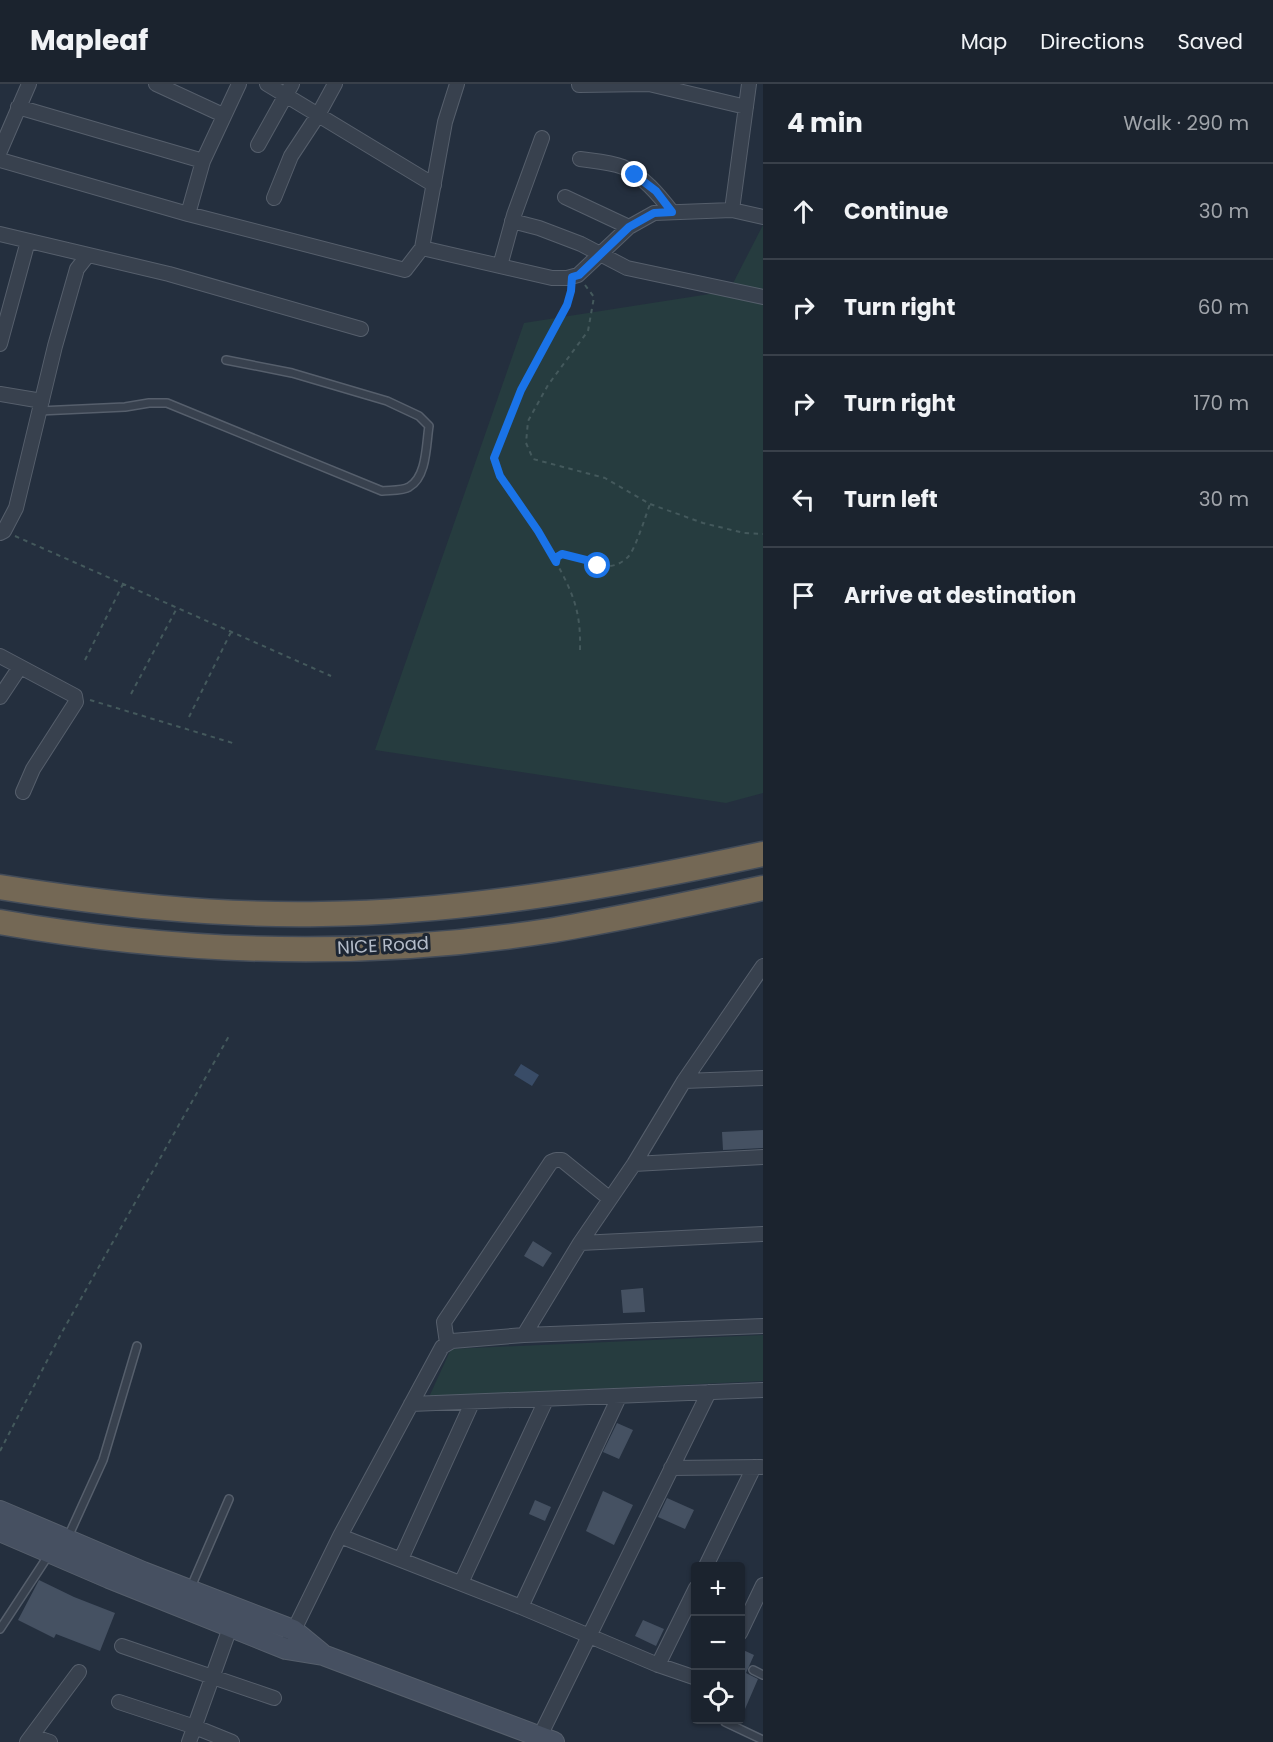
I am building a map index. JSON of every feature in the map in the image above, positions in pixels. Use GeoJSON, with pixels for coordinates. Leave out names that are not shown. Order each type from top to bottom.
{"type":"FeatureCollection","features":[{"type":"Feature","properties":{"kind":"highway","name":"NICE Road"},"geometry":{"type":"LineString","coordinates":[[0,887],[112,904],[175,909],[323,914],[399,910],[519,899],[605,885],[763,854]]}},
{"type":"Feature","properties":{"kind":"highway","name":"NICE Road"},"geometry":{"type":"LineString","coordinates":[[0,922],[124,940],[225,948],[302,950],[399,946],[553,930],[638,915],[763,888]]}},
{"type":"Feature","properties":{"kind":"main road"},"geometry":{"type":"LineString","coordinates":[[0,1510],[142,1572],[190,1590],[323,1655],[547,1739]]}},
{"type":"Feature","properties":{"kind":"main road"},"geometry":{"type":"LineString","coordinates":[[0,1531],[109,1578],[231,1625],[290,1639]]}},
{"type":"Feature","properties":{"kind":"street"},"geometry":{"type":"LineString","coordinates":[[0,151],[29,84]]}},
{"type":"Feature","properties":{"kind":"street"},"geometry":{"type":"LineString","coordinates":[[156,84],[224,115]]}},
{"type":"Feature","properties":{"kind":"street"},"geometry":{"type":"LineString","coordinates":[[188,214],[202,161],[239,84]]}},
{"type":"Feature","properties":{"kind":"street"},"geometry":{"type":"LineString","coordinates":[[267,84],[289,90],[318,115],[434,185]]}},
{"type":"Feature","properties":{"kind":"street"},"geometry":{"type":"LineString","coordinates":[[274,198],[291,156],[318,115],[334,84]]}},
{"type":"Feature","properties":{"kind":"street"},"geometry":{"type":"LineString","coordinates":[[0,160],[188,214],[405,270],[422,248],[445,122],[457,84]]}},
{"type":"Feature","properties":{"kind":"street"},"geometry":{"type":"LineString","coordinates":[[579,85],[649,84],[746,107]]}},
{"type":"Feature","properties":{"kind":"street"},"geometry":{"type":"LineString","coordinates":[[732,210],[749,84]]}},
{"type":"Feature","properties":{"kind":"street"},"geometry":{"type":"LineString","coordinates":[[258,145],[289,90]]}},
{"type":"Feature","properties":{"kind":"street"},"geometry":{"type":"LineString","coordinates":[[18,107],[202,161]]}},
{"type":"Feature","properties":{"kind":"street"},"geometry":{"type":"LineString","coordinates":[[500,266],[512,221],[542,138]]}},
{"type":"Feature","properties":{"kind":"street"},"geometry":{"type":"LineString","coordinates":[[580,159],[621,166],[628,170],[656,191],[672,212]]}},
{"type":"Feature","properties":{"kind":"street"},"geometry":{"type":"LineString","coordinates":[[565,197],[629,227]]}},
{"type":"Feature","properties":{"kind":"street"},"geometry":{"type":"LineString","coordinates":[[422,248],[552,278],[575,276],[629,227],[654,213],[732,210],[763,217]]}},
{"type":"Feature","properties":{"kind":"street"},"geometry":{"type":"LineString","coordinates":[[512,221],[581,244],[627,268],[763,297]]}},
{"type":"Feature","properties":{"kind":"street"},"geometry":{"type":"LineString","coordinates":[[0,234],[168,274],[361,329]]}},
{"type":"Feature","properties":{"kind":"street"},"geometry":{"type":"LineString","coordinates":[[0,344],[28,241]]}},
{"type":"Feature","properties":{"kind":"street"},"geometry":{"type":"LineString","coordinates":[[2,532],[16,507],[55,346],[77,269],[88,255]]}},
{"type":"Feature","properties":{"kind":"street"},"geometry":{"type":"LineString","coordinates":[[0,394],[41,406]]}},
{"type":"Feature","properties":{"kind":"street"},"geometry":{"type":"LineString","coordinates":[[0,656],[75,696],[76,702],[33,769],[23,792]]}},
{"type":"Feature","properties":{"kind":"street"},"geometry":{"type":"LineString","coordinates":[[0,697],[20,667]]}},
{"type":"Feature","properties":{"kind":"street"},"geometry":{"type":"LineString","coordinates":[[524,1335],[580,1243],[634,1164],[684,1081],[763,966]]}},
{"type":"Feature","properties":{"kind":"street"},"geometry":{"type":"LineString","coordinates":[[684,1081],[763,1078]]}},
{"type":"Feature","properties":{"kind":"street"},"geometry":{"type":"LineString","coordinates":[[634,1164],[763,1157]]}},
{"type":"Feature","properties":{"kind":"street"},"geometry":{"type":"LineString","coordinates":[[447,1343],[444,1322],[551,1162],[562,1161],[610,1199]]}},
{"type":"Feature","properties":{"kind":"street"},"geometry":{"type":"LineString","coordinates":[[580,1243],[763,1233]]}},
{"type":"Feature","properties":{"kind":"street"},"geometry":{"type":"LineString","coordinates":[[290,1639],[340,1536],[442,1347],[447,1343],[524,1335],[763,1326]]}},
{"type":"Feature","properties":{"kind":"street"},"geometry":{"type":"LineString","coordinates":[[411,1404],[763,1390]]}},
{"type":"Feature","properties":{"kind":"street"},"geometry":{"type":"LineString","coordinates":[[547,1739],[590,1635],[709,1392]]}},
{"type":"Feature","properties":{"kind":"street"},"geometry":{"type":"LineString","coordinates":[[521,1607],[619,1397]]}},
{"type":"Feature","properties":{"kind":"street"},"geometry":{"type":"LineString","coordinates":[[461,1583],[546,1400]]}},
{"type":"Feature","properties":{"kind":"street"},"geometry":{"type":"LineString","coordinates":[[401,1559],[472,1403]]}},
{"type":"Feature","properties":{"kind":"street"},"geometry":{"type":"LineString","coordinates":[[671,1468],[758,1467],[708,1562]]}},
{"type":"Feature","properties":{"kind":"street"},"geometry":{"type":"LineString","coordinates":[[340,1536],[691,1676]]}},
{"type":"Feature","properties":{"kind":"street"},"geometry":{"type":"LineString","coordinates":[[745,1624],[763,1585]]}},
{"type":"Feature","properties":{"kind":"street"},"geometry":{"type":"LineString","coordinates":[[658,1665],[691,1598]]}},
{"type":"Feature","properties":{"kind":"street"},"geometry":{"type":"LineString","coordinates":[[189,1742],[231,1625]]}},
{"type":"Feature","properties":{"kind":"street"},"geometry":{"type":"LineString","coordinates":[[122,1647],[274,1698]]}},
{"type":"Feature","properties":{"kind":"street"},"geometry":{"type":"LineString","coordinates":[[50,1742],[29,1739],[80,1672]]}},
{"type":"Feature","properties":{"kind":"street"},"geometry":{"type":"LineString","coordinates":[[119,1702],[231,1742]]}},
{"type":"Feature","properties":{"kind":"lane"},"geometry":{"type":"LineString","coordinates":[[41,406],[125,407],[167,403],[382,491],[408,488],[419,478],[429,426],[419,416],[387,401],[302,376],[226,360]]}},
{"type":"Feature","properties":{"kind":"lane"},"geometry":{"type":"LineString","coordinates":[[67,1539],[103,1460],[136,1346]]}},
{"type":"Feature","properties":{"kind":"lane"},"geometry":{"type":"LineString","coordinates":[[190,1590],[229,1499]]}},
{"type":"Feature","properties":{"kind":"lane"},"geometry":{"type":"LineString","coordinates":[[0,1629],[50,1553]]}},
{"type":"Feature","properties":{"kind":"lane"},"geometry":{"type":"LineString","coordinates":[[753,1670],[763,1675]]}},
{"type":"Feature","properties":{"kind":"lane"},"geometry":{"type":"LineString","coordinates":[[729,1724],[763,1740]]}},
{"type":"Feature","properties":{"kind":"path"},"geometry":{"type":"LineString","coordinates":[[575,276],[594,297],[588,331],[548,385],[528,421],[526,443],[533,459],[605,478],[650,504],[703,524],[744,533],[763,534]]}},
{"type":"Feature","properties":{"kind":"path"},"geometry":{"type":"LineString","coordinates":[[575,276],[567,305],[521,390],[494,458],[500,476],[538,531],[556,562],[576,606],[580,625],[580,650]]}},
{"type":"Feature","properties":{"kind":"path"},"geometry":{"type":"LineString","coordinates":[[556,562],[557,557],[562,554],[598,566],[615,565],[630,556],[650,504]]}},
{"type":"Feature","properties":{"kind":"path"},"geometry":{"type":"LineString","coordinates":[[2,532],[331,676]]}},
{"type":"Feature","properties":{"kind":"path"},"geometry":{"type":"LineString","coordinates":[[85,660],[123,584]]}},
{"type":"Feature","properties":{"kind":"path"},"geometry":{"type":"LineString","coordinates":[[131,694],[177,608]]}},
{"type":"Feature","properties":{"kind":"path"},"geometry":{"type":"LineString","coordinates":[[189,717],[231,632]]}},
{"type":"Feature","properties":{"kind":"path"},"geometry":{"type":"LineString","coordinates":[[75,696],[236,744]]}},
{"type":"Feature","properties":{"kind":"path"},"geometry":{"type":"LineString","coordinates":[[0,1451],[61,1334],[229,1036]]}},
{"type":"Feature","properties":{"kind":"green space"},"geometry":{"type":"Polygon","coordinates":[[[763,225],[763,793],[726,803],[375,750],[524,323],[729,291],[763,225]]]}},
{"type":"Feature","properties":{"kind":"green space"},"geometry":{"type":"Polygon","coordinates":[[[763,1335],[763,1381],[429,1397],[451,1349],[763,1335]]]}},
{"type":"Feature","properties":{"kind":"water"},"geometry":{"type":"Polygon","coordinates":[[[521,1064],[539,1075],[532,1086],[514,1075],[521,1064]]]}},
{"type":"Feature","properties":{"kind":"building"},"geometry":{"type":"Polygon","coordinates":[[[763,1130],[763,1148],[723,1150],[722,1132],[763,1130]]]}},
{"type":"Feature","properties":{"kind":"building"},"geometry":{"type":"Polygon","coordinates":[[[533,1241],[552,1253],[543,1267],[524,1256],[533,1241]]]}},
{"type":"Feature","properties":{"kind":"building"},"geometry":{"type":"Polygon","coordinates":[[[643,1288],[645,1312],[623,1313],[621,1290],[643,1288]]]}},
{"type":"Feature","properties":{"kind":"building"},"geometry":{"type":"Polygon","coordinates":[[[617,1423],[633,1430],[619,1459],[603,1452],[617,1423]]]}},
{"type":"Feature","properties":{"kind":"building"},"geometry":{"type":"Polygon","coordinates":[[[603,1491],[633,1505],[614,1545],[586,1531],[603,1491]]]}},
{"type":"Feature","properties":{"kind":"building"},"geometry":{"type":"Polygon","coordinates":[[[667,1498],[694,1510],[685,1529],[658,1517],[667,1498]]]}},
{"type":"Feature","properties":{"kind":"building"},"geometry":{"type":"Polygon","coordinates":[[[535,1500],[551,1507],[545,1521],[529,1514],[535,1500]]]}},
{"type":"Feature","properties":{"kind":"building"},"geometry":{"type":"Polygon","coordinates":[[[39,1580],[115,1613],[100,1651],[56,1634],[54,1638],[18,1620],[39,1580]]]}},
{"type":"Feature","properties":{"kind":"building"},"geometry":{"type":"Polygon","coordinates":[[[643,1620],[664,1629],[656,1646],[635,1636],[643,1620]]]}},
{"type":"Feature","properties":{"kind":"building"},"geometry":{"type":"Polygon","coordinates":[[[745,1651],[754,1655],[746,1673],[758,1679],[745,1709],[745,1651]]]}},
{"type":"Feature","properties":{"kind":"route"},"geometry":{"type":"LineString","coordinates":[[598,566],[586,560],[562,554],[557,557],[556,562],[538,531],[500,476],[494,458],[521,390],[567,305],[572,277],[579,275],[629,227],[654,213],[672,212],[656,191],[635,175]]}}]}
